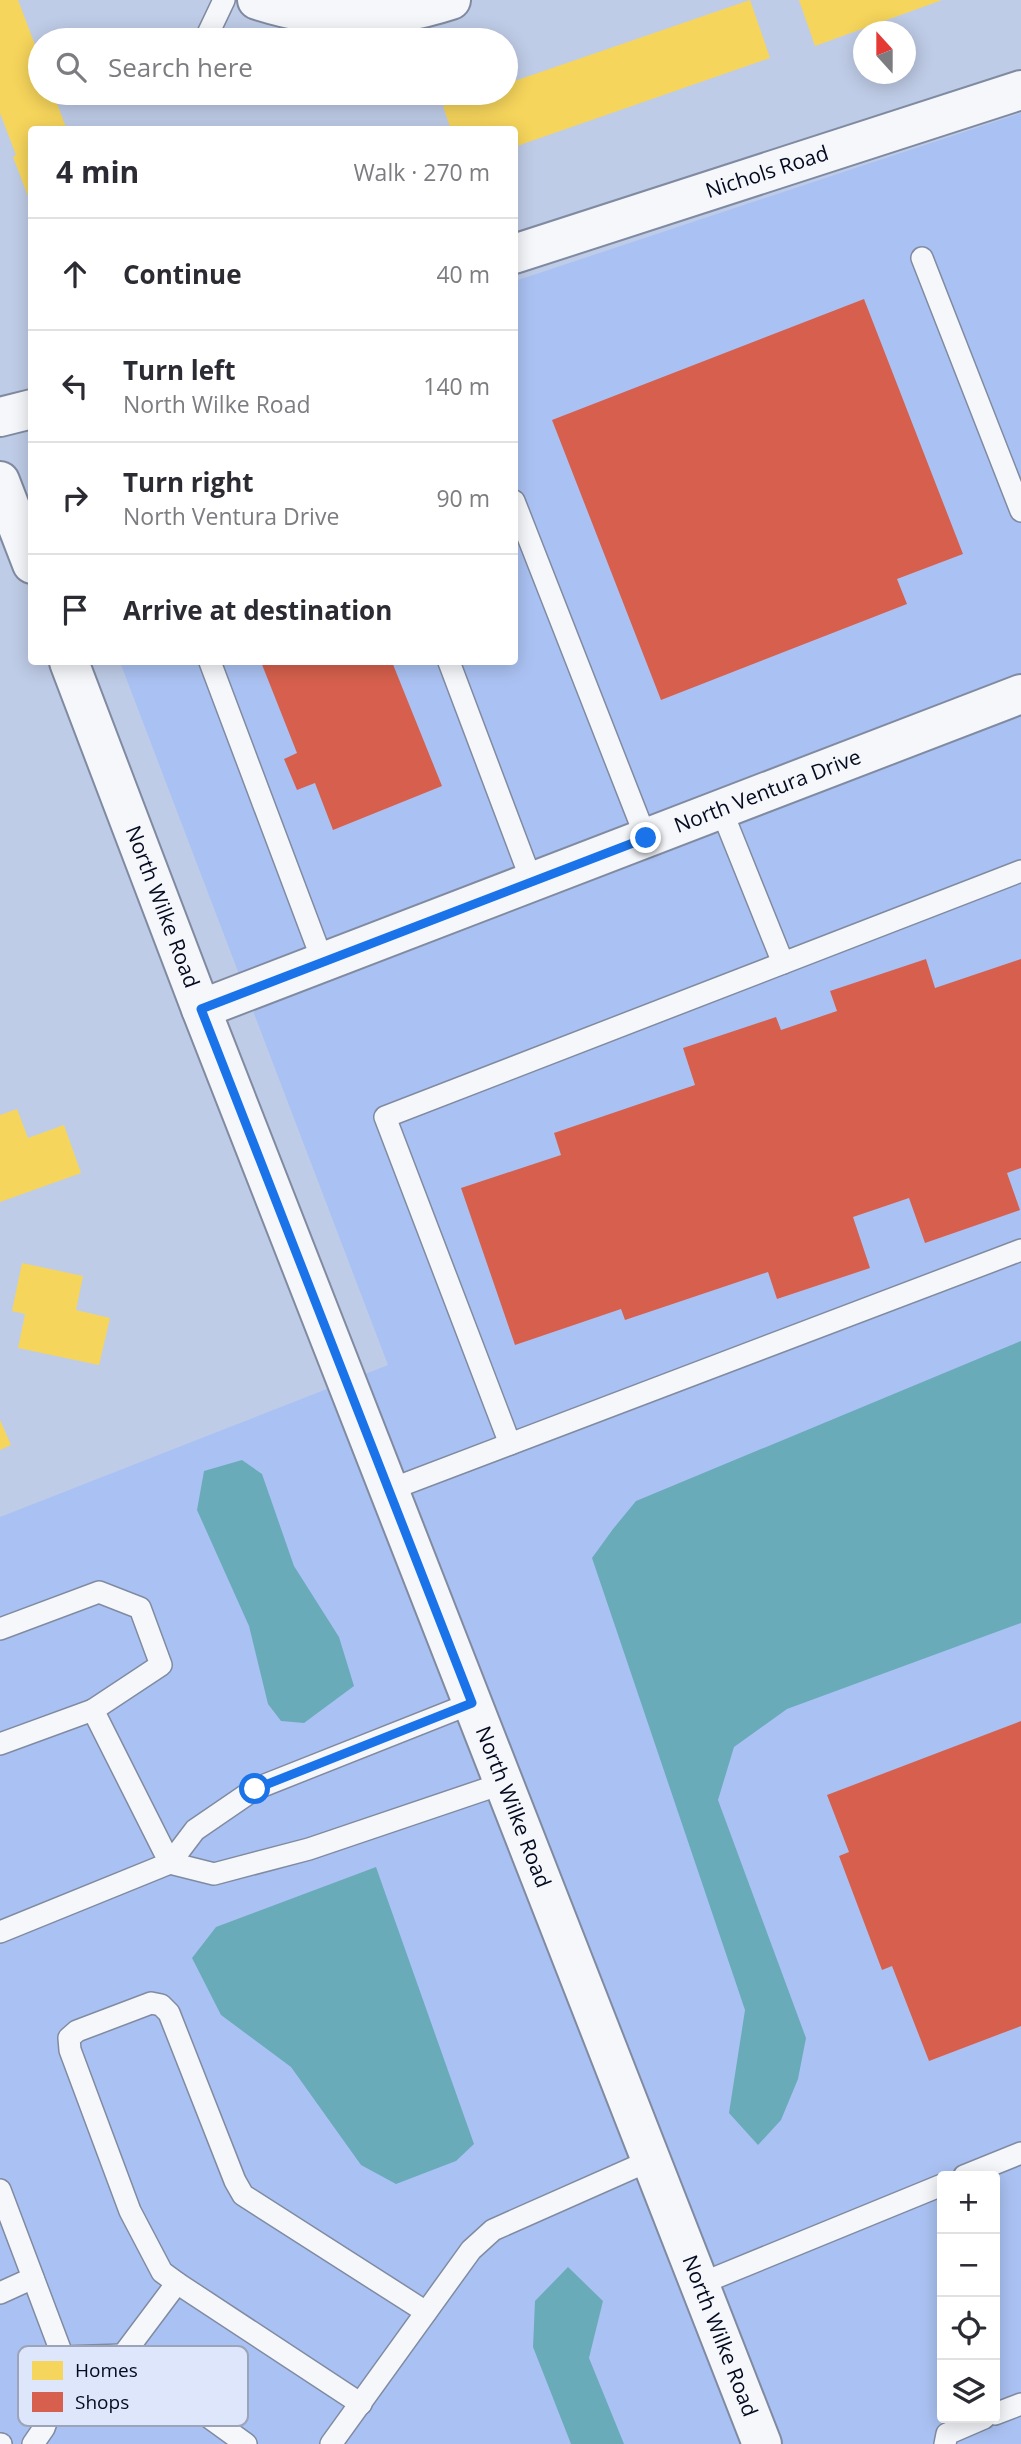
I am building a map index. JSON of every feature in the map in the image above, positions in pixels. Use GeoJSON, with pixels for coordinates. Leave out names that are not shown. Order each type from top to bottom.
{"type":"FeatureCollection","features":[{"type":"Feature","properties":{"kind":"street"},"geometry":{"type":"LineString","coordinates":[[257,0],[317,15],[358,18],[391,16],[451,0]]}},
{"type":"Feature","properties":{"kind":"street","name":"Nichols Road"},"geometry":{"type":"LineString","coordinates":[[518,253],[1021,90]]}},
{"type":"Feature","properties":{"kind":"street"},"geometry":{"type":"LineString","coordinates":[[0,417],[28,410]]}},
{"type":"Feature","properties":{"kind":"street"},"geometry":{"type":"LineString","coordinates":[[0,481],[28,554]]}},
{"type":"Feature","properties":{"kind":"street","name":"North Wilke Road"},"geometry":{"type":"LineString","coordinates":[[70,665],[201,1009],[762,2444]]}},
{"type":"Feature","properties":{"kind":"street","name":"North Ventura Drive"},"geometry":{"type":"LineString","coordinates":[[201,1009],[1021,694]]}},
{"type":"Feature","properties":{"kind":"lane"},"geometry":{"type":"LineString","coordinates":[[211,28],[224,0]]}},
{"type":"Feature","properties":{"kind":"lane"},"geometry":{"type":"LineString","coordinates":[[922,258],[1021,511]]}},
{"type":"Feature","properties":{"kind":"lane"},"geometry":{"type":"LineString","coordinates":[[518,510],[646,838]]}},
{"type":"Feature","properties":{"kind":"lane"},"geometry":{"type":"LineString","coordinates":[[211,665],[323,962]]}},
{"type":"Feature","properties":{"kind":"lane"},"geometry":{"type":"LineString","coordinates":[[450,665],[532,882]]}},
{"type":"Feature","properties":{"kind":"lane"},"geometry":{"type":"LineString","coordinates":[[721,809],[783,963]]}},
{"type":"Feature","properties":{"kind":"lane"},"geometry":{"type":"LineString","coordinates":[[510,1444],[385,1117],[1021,871]]}},
{"type":"Feature","properties":{"kind":"lane"},"geometry":{"type":"LineString","coordinates":[[389,1490],[1021,1250]]}},
{"type":"Feature","properties":{"kind":"lane"},"geometry":{"type":"LineString","coordinates":[[0,1629],[99,1592],[140,1608],[161,1665],[93,1710],[0,1744]]}},
{"type":"Feature","properties":{"kind":"lane"},"geometry":{"type":"LineString","coordinates":[[0,1932],[170,1863],[195,1830],[255,1789],[472,1703]]}},
{"type":"Feature","properties":{"kind":"lane"},"geometry":{"type":"LineString","coordinates":[[93,1710],[170,1863],[214,1874],[309,1849],[504,1783]]}},
{"type":"Feature","properties":{"kind":"lane"},"geometry":{"type":"LineString","coordinates":[[360,2403],[162,2272],[130,2211],[70,2050],[69,2038],[77,2031],[151,2003],[161,2005],[169,2013],[234,2181],[243,2195],[426,2312]]}},
{"type":"Feature","properties":{"kind":"lane"},"geometry":{"type":"LineString","coordinates":[[976,2171],[1021,2153]]}},
{"type":"Feature","properties":{"kind":"lane"},"geometry":{"type":"LineString","coordinates":[[331,2444],[471,2250],[493,2230],[651,2160]]}},
{"type":"Feature","properties":{"kind":"lane"},"geometry":{"type":"LineString","coordinates":[[700,2284],[937,2187]]}},
{"type":"Feature","properties":{"kind":"lane"},"geometry":{"type":"LineString","coordinates":[[0,2190],[59,2346]]}},
{"type":"Feature","properties":{"kind":"lane"},"geometry":{"type":"LineString","coordinates":[[0,2293],[33,2278]]}},
{"type":"Feature","properties":{"kind":"lane"},"geometry":{"type":"LineString","coordinates":[[130,2346],[177,2283]]}},
{"type":"Feature","properties":{"kind":"lane"},"geometry":{"type":"LineString","coordinates":[[1000,2412],[1021,2404]]}},
{"type":"Feature","properties":{"kind":"lane"},"geometry":{"type":"LineString","coordinates":[[945,2444],[947,2434],[972,2423]]}},
{"type":"Feature","properties":{"kind":"lane"},"geometry":{"type":"LineString","coordinates":[[33,2444],[45,2426]]}},
{"type":"Feature","properties":{"kind":"lane"},"geometry":{"type":"LineString","coordinates":[[221,2426],[246,2444]]}},
{"type":"Feature","properties":{"kind":"shaded area"},"geometry":{"type":"Polygon","coordinates":[[[1021,113],[1021,2444],[0,2444],[0,1517],[388,1365],[121,665],[518,665],[518,280],[1021,113]]]}},
{"type":"Feature","properties":{"kind":"shaded area"},"geometry":{"type":"Polygon","coordinates":[[[1021,1341],[1021,1623],[787,1709],[734,1747],[718,1800],[806,2038],[798,2079],[781,2120],[758,2145],[729,2113],[745,2010],[592,1558],[636,1501],[1021,1341]]]}},
{"type":"Feature","properties":{"kind":"shaded area"},"geometry":{"type":"Polygon","coordinates":[[[242,1460],[262,1474],[294,1566],[339,1637],[354,1686],[304,1723],[281,1721],[268,1704],[249,1626],[197,1510],[204,1471],[242,1460]]]}},
{"type":"Feature","properties":{"kind":"shaded area"},"geometry":{"type":"Polygon","coordinates":[[[376,1867],[474,2144],[456,2161],[396,2184],[361,2165],[291,2067],[221,2015],[192,1958],[216,1927],[376,1867]]]}},
{"type":"Feature","properties":{"kind":"shaded area"},"geometry":{"type":"Polygon","coordinates":[[[568,2267],[603,2301],[589,2358],[624,2444],[571,2444],[533,2347],[535,2301],[568,2267]]]}},
{"type":"Feature","properties":{"kind":"building: Homes"},"geometry":{"type":"Polygon","coordinates":[[[0,0],[18,0],[29,28],[28,105],[58,105],[65,126],[28,126],[28,196],[0,113],[0,0]]]}},
{"type":"Feature","properties":{"kind":"building: Homes"},"geometry":{"type":"Polygon","coordinates":[[[750,0],[770,58],[518,146],[518,126],[450,126],[443,106],[446,105],[518,105],[518,80],[750,0]]]}},
{"type":"Feature","properties":{"kind":"building: Homes"},"geometry":{"type":"Polygon","coordinates":[[[799,0],[942,0],[884,21],[853,21],[853,32],[815,46],[799,0]]]}},
{"type":"Feature","properties":{"kind":"building: Homes"},"geometry":{"type":"Polygon","coordinates":[[[17,1109],[28,1138],[64,1125],[81,1173],[0,1202],[0,1115],[17,1109]]]}},
{"type":"Feature","properties":{"kind":"building: Homes"},"geometry":{"type":"Polygon","coordinates":[[[22,1263],[83,1276],[76,1310],[110,1318],[99,1365],[18,1348],[25,1314],[12,1311],[22,1263]]]}},
{"type":"Feature","properties":{"kind":"building: Homes"},"geometry":{"type":"Polygon","coordinates":[[[0,1420],[11,1445],[0,1450],[0,1420]]]}},
{"type":"Feature","properties":{"kind":"building: Shops"},"geometry":{"type":"Polygon","coordinates":[[[864,299],[963,554],[897,579],[907,604],[661,700],[552,420],[864,299]]]}},
{"type":"Feature","properties":{"kind":"building: Shops"},"geometry":{"type":"Polygon","coordinates":[[[262,665],[393,665],[442,786],[333,830],[315,783],[297,790],[284,759],[297,753],[262,665]]]}},
{"type":"Feature","properties":{"kind":"building: Shops"},"geometry":{"type":"Polygon","coordinates":[[[926,959],[935,988],[1021,959],[1021,1168],[1007,1173],[1020,1210],[925,1243],[909,1198],[853,1217],[870,1268],[777,1299],[768,1272],[625,1320],[621,1309],[515,1345],[461,1188],[561,1155],[554,1133],[695,1085],[683,1048],[776,1017],[781,1030],[837,1011],[830,991],[926,959]]]}},
{"type":"Feature","properties":{"kind":"building: Shops"},"geometry":{"type":"Polygon","coordinates":[[[1021,1721],[1021,2026],[929,2061],[892,1966],[882,1970],[839,1856],[849,1852],[827,1795],[1021,1721]]]}},
{"type":"Feature","properties":{"kind":"route"},"geometry":{"type":"LineString","coordinates":[[255,1789],[472,1703],[201,1009],[646,838]]}}]}
